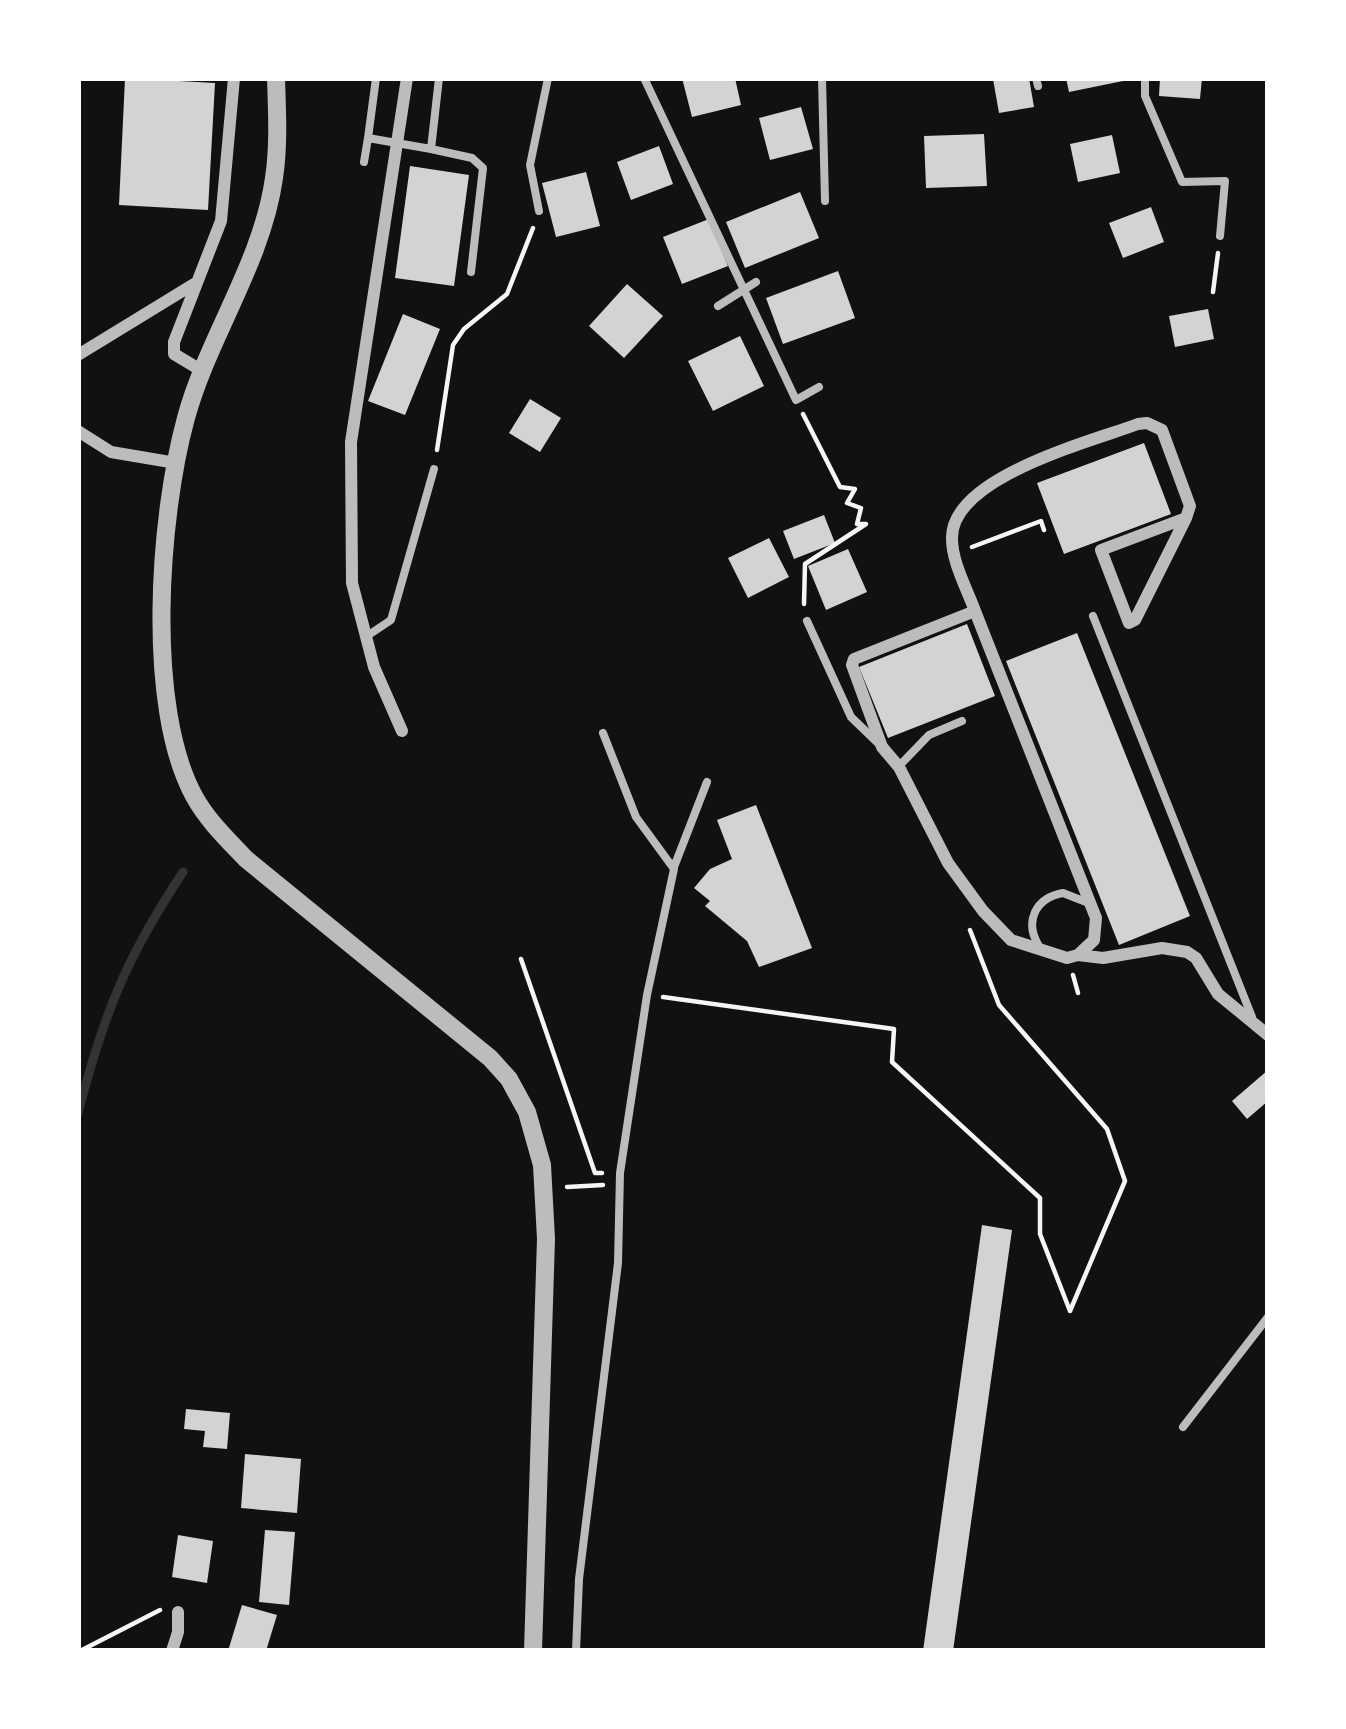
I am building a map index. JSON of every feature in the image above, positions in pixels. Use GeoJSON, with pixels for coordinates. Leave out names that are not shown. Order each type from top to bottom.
{"type":"FeatureCollection","features":[{"type":"Feature","properties":{"kind":"street"},"geometry":{"type":"LineString","coordinates":[[204,372],[174,354],[177,326],[221,221],[234,78]]}},
{"type":"Feature","properties":{"kind":"street"},"geometry":{"type":"LineString","coordinates":[[275,78],[274,181],[261,229],[186,415],[176,463],[161,629],[169,729],[194,796],[212,823],[246,859],[500,1068],[527,1112],[537,1139],[546,1239],[533,1651]]}},
{"type":"Feature","properties":{"kind":"street"},"geometry":{"type":"LineString","coordinates":[[402,731],[365,637],[352,583],[351,442],[407,78]]}},
{"type":"Feature","properties":{"kind":"street"},"geometry":{"type":"LineString","coordinates":[[78,355],[195,284]]}},
{"type":"Feature","properties":{"kind":"street"},"geometry":{"type":"LineString","coordinates":[[1078,955],[1094,940],[1096,918],[975,611],[955,553],[954,522],[1012,470],[1138,424],[1156,425],[1166,438],[1189,499],[1186,518],[1135,620],[1129,623],[1101,550],[1186,518]]}},
{"type":"Feature","properties":{"kind":"street"},"geometry":{"type":"LineString","coordinates":[[78,431],[111,452],[176,463]]}},
{"type":"Feature","properties":{"kind":"street"},"geometry":{"type":"LineString","coordinates":[[975,611],[851,661],[882,747],[899,766],[948,863],[983,911],[1016,943],[1040,946],[1057,957],[1103,958],[1162,948],[1187,952],[1196,958],[1218,994],[1268,1035]]}},
{"type":"Feature","properties":{"kind":"street"},"geometry":{"type":"LineString","coordinates":[[172,1651],[178,1612]]}},
{"type":"Feature","properties":{"kind":"lane"},"geometry":{"type":"LineString","coordinates":[[364,162],[376,78]]}},
{"type":"Feature","properties":{"kind":"lane"},"geometry":{"type":"LineString","coordinates":[[427,148],[439,78]]}},
{"type":"Feature","properties":{"kind":"lane"},"geometry":{"type":"LineString","coordinates":[[539,211],[530,165],[548,78]]}},
{"type":"Feature","properties":{"kind":"lane"},"geometry":{"type":"LineString","coordinates":[[644,78],[796,400],[819,387]]}},
{"type":"Feature","properties":{"kind":"lane"},"geometry":{"type":"LineString","coordinates":[[823,78],[825,201]]}},
{"type":"Feature","properties":{"kind":"lane"},"geometry":{"type":"LineString","coordinates":[[1145,78],[1145,96],[1182,182],[1225,182],[1220,236]]}},
{"type":"Feature","properties":{"kind":"lane"},"geometry":{"type":"LineString","coordinates":[[370,138],[472,158],[484,168],[471,272]]}},
{"type":"Feature","properties":{"kind":"lane"},"geometry":{"type":"LineString","coordinates":[[718,306],[756,282]]}},
{"type":"Feature","properties":{"kind":"lane"},"geometry":{"type":"LineString","coordinates":[[365,637],[391,620],[434,469]]}},
{"type":"Feature","properties":{"kind":"lane"},"geometry":{"type":"LineString","coordinates":[[1093,616],[1255,1024]]}},
{"type":"Feature","properties":{"kind":"lane"},"geometry":{"type":"LineString","coordinates":[[807,621],[855,724],[882,747]]}},
{"type":"Feature","properties":{"kind":"lane"},"geometry":{"type":"LineString","coordinates":[[899,766],[928,735],[962,721]]}},
{"type":"Feature","properties":{"kind":"lane"},"geometry":{"type":"LineString","coordinates":[[603,733],[637,817],[674,869]]}},
{"type":"Feature","properties":{"kind":"lane"},"geometry":{"type":"LineString","coordinates":[[576,1651],[578,1580],[618,1263],[620,1179],[647,995],[674,869],[707,782]]}},
{"type":"Feature","properties":{"kind":"lane"},"geometry":{"type":"LineString","coordinates":[[1040,946],[1034,938],[1032,917],[1043,900],[1063,892],[1092,908]]}},
{"type":"Feature","properties":{"kind":"lane"},"geometry":{"type":"LineString","coordinates":[[1184,1427],[1268,1317]]}},
{"type":"Feature","properties":{"kind":"path"},"geometry":{"type":"LineString","coordinates":[[434,469],[453,345],[464,328],[507,294],[539,211]]}},
{"type":"Feature","properties":{"kind":"path"},"geometry":{"type":"LineString","coordinates":[[1213,292],[1220,236]]}},
{"type":"Feature","properties":{"kind":"path"},"geometry":{"type":"LineString","coordinates":[[796,400],[839,487],[855,489],[847,503],[861,508],[857,524],[866,524],[805,564],[807,621]]}},
{"type":"Feature","properties":{"kind":"path"},"geometry":{"type":"LineString","coordinates":[[955,553],[1041,520],[1044,530]]}},
{"type":"Feature","properties":{"kind":"path"},"geometry":{"type":"LineString","coordinates":[[647,995],[894,1029],[892,1062],[1040,1198],[1040,1234],[1070,1311],[1125,1181],[1107,1129],[999,1005],[969,927],[983,911]]}},
{"type":"Feature","properties":{"kind":"path"},"geometry":{"type":"LineString","coordinates":[[521,958],[595,1174],[620,1179]]}},
{"type":"Feature","properties":{"kind":"path"},"geometry":{"type":"LineString","coordinates":[[543,1189],[620,1179]]}},
{"type":"Feature","properties":{"kind":"path"},"geometry":{"type":"LineString","coordinates":[[80,1651],[154,1611],[178,1612]]}},
{"type":"Feature","properties":{"kind":"building"},"geometry":{"type":"Polygon","coordinates":[[[125,78],[215,83],[208,210],[119,205],[125,78]]]}},
{"type":"Feature","properties":{"kind":"building"},"geometry":{"type":"Polygon","coordinates":[[[682,78],[735,78],[741,105],[692,117],[682,78]]]}},
{"type":"Feature","properties":{"kind":"building"},"geometry":{"type":"Polygon","coordinates":[[[1029,78],[1034,107],[999,113],[993,79],[1029,78]]]}},
{"type":"Feature","properties":{"kind":"building"},"geometry":{"type":"Polygon","coordinates":[[[1066,78],[1128,78],[1128,80],[1069,92],[1066,78]]]}},
{"type":"Feature","properties":{"kind":"building"},"geometry":{"type":"Polygon","coordinates":[[[1160,78],[1202,78],[1200,99],[1159,96],[1160,78]]]}},
{"type":"Feature","properties":{"kind":"building"},"geometry":{"type":"Polygon","coordinates":[[[801,107],[813,149],[770,160],[759,118],[801,107]]]}},
{"type":"Feature","properties":{"kind":"building"},"geometry":{"type":"Polygon","coordinates":[[[984,134],[987,186],[926,188],[924,136],[984,134]]]}},
{"type":"Feature","properties":{"kind":"building"},"geometry":{"type":"Polygon","coordinates":[[[1112,135],[1120,173],[1078,182],[1070,144],[1112,135]]]}},
{"type":"Feature","properties":{"kind":"building"},"geometry":{"type":"Polygon","coordinates":[[[659,146],[673,184],[631,200],[617,162],[659,146]]]}},
{"type":"Feature","properties":{"kind":"building"},"geometry":{"type":"Polygon","coordinates":[[[410,166],[469,175],[454,286],[395,278],[410,166]]]}},
{"type":"Feature","properties":{"kind":"building"},"geometry":{"type":"Polygon","coordinates":[[[586,172],[600,226],[556,237],[542,183],[586,172]]]}},
{"type":"Feature","properties":{"kind":"building"},"geometry":{"type":"Polygon","coordinates":[[[800,192],[819,238],[745,268],[726,222],[800,192]]]}},
{"type":"Feature","properties":{"kind":"building"},"geometry":{"type":"Polygon","coordinates":[[[1151,207],[1164,242],[1123,258],[1109,223],[1151,207]]]}},
{"type":"Feature","properties":{"kind":"building"},"geometry":{"type":"Polygon","coordinates":[[[709,219],[728,266],[682,284],[663,237],[709,219]]]}},
{"type":"Feature","properties":{"kind":"building"},"geometry":{"type":"Polygon","coordinates":[[[838,271],[855,318],[783,344],[766,298],[838,271]]]}},
{"type":"Feature","properties":{"kind":"building"},"geometry":{"type":"Polygon","coordinates":[[[627,284],[663,316],[624,358],[589,326],[627,284]]]}},
{"type":"Feature","properties":{"kind":"building"},"geometry":{"type":"Polygon","coordinates":[[[1208,309],[1214,339],[1175,347],[1169,316],[1208,309]]]}},
{"type":"Feature","properties":{"kind":"building"},"geometry":{"type":"Polygon","coordinates":[[[403,314],[440,329],[405,415],[368,401],[403,314]]]}},
{"type":"Feature","properties":{"kind":"building"},"geometry":{"type":"Polygon","coordinates":[[[740,336],[764,386],[713,411],[688,361],[740,336]]]}},
{"type":"Feature","properties":{"kind":"building"},"geometry":{"type":"Polygon","coordinates":[[[530,399],[561,418],[540,452],[509,433],[530,399]]]}},
{"type":"Feature","properties":{"kind":"building"},"geometry":{"type":"Polygon","coordinates":[[[1144,443],[1171,514],[1064,554],[1037,483],[1144,443]]]}},
{"type":"Feature","properties":{"kind":"building"},"geometry":{"type":"Polygon","coordinates":[[[824,515],[835,543],[794,559],[783,531],[824,515]]]}},
{"type":"Feature","properties":{"kind":"building"},"geometry":{"type":"Polygon","coordinates":[[[769,538],[789,577],[748,598],[728,558],[769,538]]]}},
{"type":"Feature","properties":{"kind":"building"},"geometry":{"type":"Polygon","coordinates":[[[848,549],[867,592],[826,610],[808,566],[848,549]]]}},
{"type":"Feature","properties":{"kind":"building"},"geometry":{"type":"Polygon","coordinates":[[[967,624],[995,696],[888,738],[859,667],[967,624]]]}},
{"type":"Feature","properties":{"kind":"building"},"geometry":{"type":"Polygon","coordinates":[[[1077,633],[1190,916],[1119,945],[1006,661],[1077,633]]]}},
{"type":"Feature","properties":{"kind":"building"},"geometry":{"type":"Polygon","coordinates":[[[756,805],[812,948],[759,967],[747,941],[705,906],[710,901],[694,888],[710,869],[732,859],[717,820],[756,805]]]}},
{"type":"Feature","properties":{"kind":"building"},"geometry":{"type":"Polygon","coordinates":[[[1268,1070],[1268,1101],[1247,1119],[1232,1101],[1268,1070]]]}},
{"type":"Feature","properties":{"kind":"building"},"geometry":{"type":"Polygon","coordinates":[[[982,1225],[1012,1230],[953,1651],[923,1651],[982,1225]]]}},
{"type":"Feature","properties":{"kind":"building"},"geometry":{"type":"Polygon","coordinates":[[[186,1409],[230,1413],[227,1449],[203,1447],[205,1431],[184,1429],[186,1409]]]}},
{"type":"Feature","properties":{"kind":"building"},"geometry":{"type":"Polygon","coordinates":[[[245,1454],[301,1459],[297,1513],[241,1508],[245,1454]]]}},
{"type":"Feature","properties":{"kind":"building"},"geometry":{"type":"Polygon","coordinates":[[[265,1530],[295,1532],[289,1605],[259,1602],[265,1530]]]}},
{"type":"Feature","properties":{"kind":"building"},"geometry":{"type":"Polygon","coordinates":[[[178,1535],[213,1541],[207,1583],[172,1577],[178,1535]]]}},
{"type":"Feature","properties":{"kind":"building"},"geometry":{"type":"Polygon","coordinates":[[[242,1605],[277,1615],[266,1651],[228,1651],[242,1605]]]}},
{"type":"Feature","properties":{"kind":"waterway"},"geometry":{"type":"LineString","coordinates":[[78,1113],[119,987],[183,872]]}}]}
